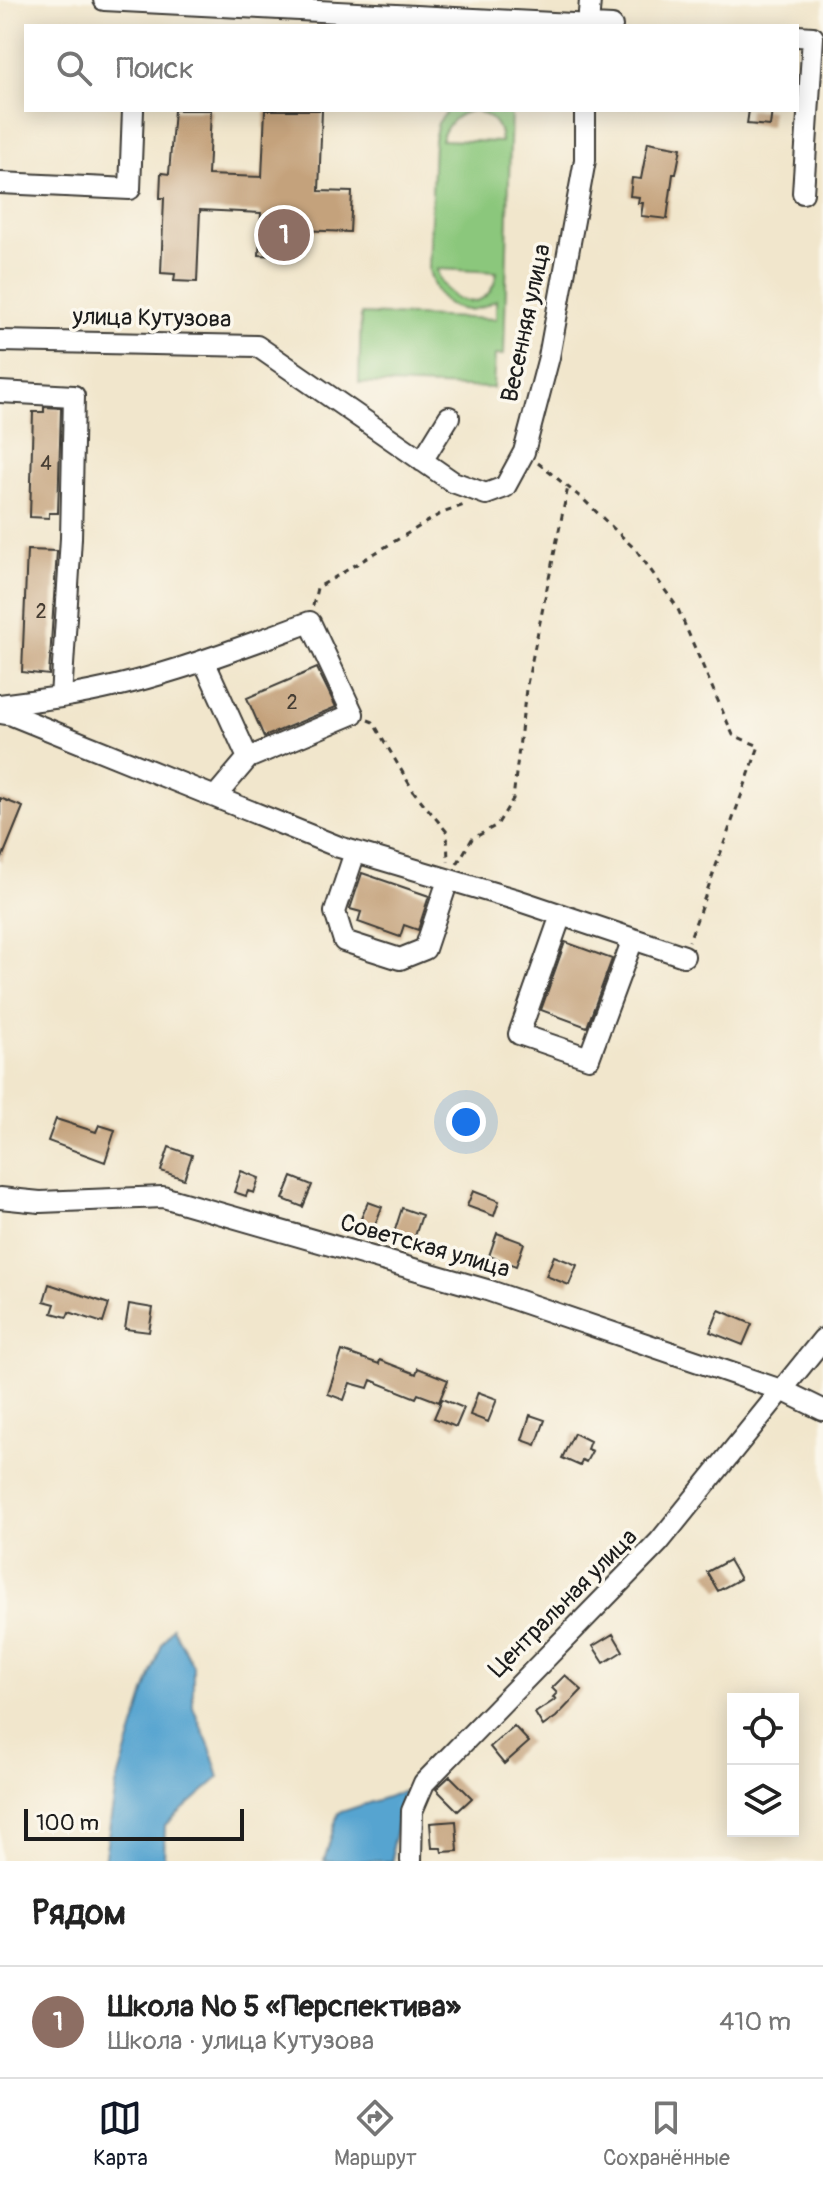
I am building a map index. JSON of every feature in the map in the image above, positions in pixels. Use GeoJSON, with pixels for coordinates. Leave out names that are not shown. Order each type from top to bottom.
{"type":"FeatureCollection","features":[{"type":"Feature","properties":{"kind":"street"},"geometry":{"type":"LineString","coordinates":[[104,0],[565,24]]}},
{"type":"Feature","properties":{"kind":"street"},"geometry":{"type":"LineString","coordinates":[[588,24],[590,0]]}},
{"type":"Feature","properties":{"kind":"street"},"geometry":{"type":"LineString","coordinates":[[803,193],[805,37]]}},
{"type":"Feature","properties":{"kind":"street"},"geometry":{"type":"LineString","coordinates":[[0,183],[130,189],[133,112]]}},
{"type":"Feature","properties":{"kind":"street","name":"Весенняя улица"},"geometry":{"type":"LineString","coordinates":[[486,494],[505,487],[524,452],[549,357],[585,160],[585,112]]}},
{"type":"Feature","properties":{"kind":"street","name":"улица Кутузова"},"geometry":{"type":"LineString","coordinates":[[0,341],[257,346],[453,482],[486,494]]}},
{"type":"Feature","properties":{"kind":"street"},"geometry":{"type":"LineString","coordinates":[[0,392],[74,396],[71,538],[61,697]]}},
{"type":"Feature","properties":{"kind":"street"},"geometry":{"type":"LineString","coordinates":[[422,461],[449,417]]}},
{"type":"Feature","properties":{"kind":"street"},"geometry":{"type":"LineString","coordinates":[[0,705],[99,691],[204,661],[310,622],[353,714],[248,758],[215,797]]}},
{"type":"Feature","properties":{"kind":"street"},"geometry":{"type":"LineString","coordinates":[[204,661],[248,758]]}},
{"type":"Feature","properties":{"kind":"street"},"geometry":{"type":"LineString","coordinates":[[0,713],[12,715],[355,852],[684,956]]}},
{"type":"Feature","properties":{"kind":"street"},"geometry":{"type":"LineString","coordinates":[[355,852],[335,912],[344,941],[400,959],[425,949],[448,880]]}},
{"type":"Feature","properties":{"kind":"street"},"geometry":{"type":"LineString","coordinates":[[561,915],[519,1034],[589,1058],[633,939]]}},
{"type":"Feature","properties":{"kind":"street","name":"Советская улица"},"geometry":{"type":"LineString","coordinates":[[0,1198],[40,1202],[163,1197],[487,1290],[784,1391],[823,1410]]}},
{"type":"Feature","properties":{"kind":"street","name":"Центральная улица"},"geometry":{"type":"LineString","coordinates":[[411,1861],[412,1811],[424,1783],[659,1542],[823,1339]]}},
{"type":"Feature","properties":{"kind":"path"},"geometry":{"type":"LineString","coordinates":[[524,452],[568,487],[637,551],[677,607],[733,735],[759,746],[684,956]]}},
{"type":"Feature","properties":{"kind":"path"},"geometry":{"type":"LineString","coordinates":[[448,880],[472,839],[497,825],[513,799],[526,689],[568,487]]}},
{"type":"Feature","properties":{"kind":"path"},"geometry":{"type":"LineString","coordinates":[[310,622],[317,588],[440,514],[486,494]]}},
{"type":"Feature","properties":{"kind":"path"},"geometry":{"type":"LineString","coordinates":[[353,714],[373,722],[414,792],[447,832],[448,880]]}},
{"type":"Feature","properties":{"kind":"green space"},"geometry":{"type":"Polygon","coordinates":[[[446,112],[468,112],[449,124],[441,140],[501,142],[496,125],[478,112],[511,112],[504,355],[495,355],[493,388],[359,383],[361,314],[496,319],[496,300],[473,309],[453,307],[438,293],[433,283],[429,270],[434,140],[438,123],[446,112]],[[437,269],[442,283],[450,292],[468,301],[486,295],[493,286],[497,272],[437,269]]]}},
{"type":"Feature","properties":{"kind":"water"},"geometry":{"type":"Polygon","coordinates":[[[172,1627],[193,1665],[193,1707],[219,1778],[165,1825],[164,1861],[104,1861],[116,1786],[145,1692],[162,1644],[172,1627]]]}},
{"type":"Feature","properties":{"kind":"water"},"geometry":{"type":"Polygon","coordinates":[[[405,1791],[392,1847],[393,1861],[324,1861],[338,1813],[405,1791]]]}},
{"type":"Feature","properties":{"kind":"building"},"geometry":{"type":"Polygon","coordinates":[[[174,112],[211,112],[208,175],[262,177],[265,112],[322,112],[319,191],[352,192],[350,232],[300,230],[299,257],[259,255],[261,213],[200,210],[197,282],[174,281],[175,274],[161,273],[164,198],[160,198],[161,173],[169,174],[174,112]]]}},
{"type":"Feature","properties":{"kind":"building"},"geometry":{"type":"Polygon","coordinates":[[[749,112],[772,112],[770,126],[747,124],[749,112]]]}},
{"type":"Feature","properties":{"kind":"building"},"geometry":{"type":"Polygon","coordinates":[[[648,142],[681,148],[676,174],[673,174],[667,219],[641,216],[643,203],[638,203],[639,197],[630,196],[632,178],[641,179],[648,142]]]}},
{"type":"Feature","properties":{"kind":"building"},"geometry":{"type":"Polygon","coordinates":[[[44,407],[61,408],[58,513],[49,513],[49,518],[30,517],[33,412],[44,412],[44,407]]]}},
{"type":"Feature","properties":{"kind":"building"},"geometry":{"type":"Polygon","coordinates":[[[27,550],[57,551],[49,675],[22,672],[27,550]]]}},
{"type":"Feature","properties":{"kind":"building"},"geometry":{"type":"Polygon","coordinates":[[[317,668],[336,707],[264,737],[247,698],[317,668]]]}},
{"type":"Feature","properties":{"kind":"building"},"geometry":{"type":"Polygon","coordinates":[[[0,798],[23,807],[0,863],[0,798]]]}},
{"type":"Feature","properties":{"kind":"building"},"geometry":{"type":"Polygon","coordinates":[[[362,873],[429,896],[418,930],[404,925],[400,937],[358,922],[361,912],[350,909],[362,873]]]}},
{"type":"Feature","properties":{"kind":"building"},"geometry":{"type":"Polygon","coordinates":[[[565,942],[612,959],[587,1027],[541,1010],[565,942]]]}},
{"type":"Feature","properties":{"kind":"building"},"geometry":{"type":"Polygon","coordinates":[[[56,1119],[96,1132],[99,1125],[115,1130],[105,1162],[48,1141],[56,1119]]]}},
{"type":"Feature","properties":{"kind":"building"},"geometry":{"type":"Polygon","coordinates":[[[169,1147],[192,1155],[184,1179],[161,1171],[169,1147]]]}},
{"type":"Feature","properties":{"kind":"building"},"geometry":{"type":"Polygon","coordinates":[[[241,1171],[259,1178],[254,1193],[248,1191],[246,1196],[234,1192],[241,1171]]]}},
{"type":"Feature","properties":{"kind":"building"},"geometry":{"type":"Polygon","coordinates":[[[292,1177],[312,1185],[303,1207],[283,1199],[292,1177]]]}},
{"type":"Feature","properties":{"kind":"building"},"geometry":{"type":"Polygon","coordinates":[[[473,1191],[499,1201],[494,1216],[467,1206],[473,1191]]]}},
{"type":"Feature","properties":{"kind":"building"},"geometry":{"type":"Polygon","coordinates":[[[368,1202],[382,1207],[374,1227],[360,1221],[368,1202]]]}},
{"type":"Feature","properties":{"kind":"building"},"geometry":{"type":"Polygon","coordinates":[[[402,1208],[422,1215],[414,1239],[394,1233],[402,1208]]]}},
{"type":"Feature","properties":{"kind":"building"},"geometry":{"type":"Polygon","coordinates":[[[497,1233],[524,1243],[516,1266],[489,1256],[497,1233]]]}},
{"type":"Feature","properties":{"kind":"building"},"geometry":{"type":"Polygon","coordinates":[[[554,1256],[577,1265],[569,1285],[546,1276],[554,1256]]]}},
{"type":"Feature","properties":{"kind":"building"},"geometry":{"type":"Polygon","coordinates":[[[49,1284],[109,1304],[103,1323],[69,1312],[67,1317],[52,1313],[55,1304],[44,1301],[49,1284]]]}},
{"type":"Feature","properties":{"kind":"building"},"geometry":{"type":"Polygon","coordinates":[[[129,1304],[153,1308],[149,1332],[125,1329],[129,1304]]]}},
{"type":"Feature","properties":{"kind":"building"},"geometry":{"type":"Polygon","coordinates":[[[719,1310],[752,1324],[743,1345],[710,1332],[719,1310]]]}},
{"type":"Feature","properties":{"kind":"building"},"geometry":{"type":"Polygon","coordinates":[[[342,1351],[379,1364],[380,1360],[416,1374],[418,1368],[448,1380],[439,1402],[418,1394],[416,1398],[371,1380],[368,1388],[350,1383],[344,1400],[328,1394],[342,1351]]]}},
{"type":"Feature","properties":{"kind":"building"},"geometry":{"type":"Polygon","coordinates":[[[478,1392],[497,1399],[488,1422],[470,1415],[478,1392]]]}},
{"type":"Feature","properties":{"kind":"building"},"geometry":{"type":"Polygon","coordinates":[[[442,1399],[464,1408],[456,1427],[434,1418],[442,1399]]]}},
{"type":"Feature","properties":{"kind":"building"},"geometry":{"type":"Polygon","coordinates":[[[530,1415],[545,1420],[536,1445],[522,1440],[530,1415]]]}},
{"type":"Feature","properties":{"kind":"building"},"geometry":{"type":"Polygon","coordinates":[[[574,1433],[590,1441],[587,1449],[592,1451],[580,1466],[562,1458],[574,1433]]]}},
{"type":"Feature","properties":{"kind":"building"},"geometry":{"type":"Polygon","coordinates":[[[729,1560],[740,1579],[718,1591],[707,1572],[729,1560]]]}},
{"type":"Feature","properties":{"kind":"building"},"geometry":{"type":"Polygon","coordinates":[[[613,1634],[623,1651],[604,1663],[593,1646],[613,1634]]]}},
{"type":"Feature","properties":{"kind":"building"},"geometry":{"type":"Polygon","coordinates":[[[565,1675],[582,1690],[543,1726],[535,1713],[556,1699],[553,1697],[557,1693],[552,1688],[565,1675]]]}},
{"type":"Feature","properties":{"kind":"building"},"geometry":{"type":"Polygon","coordinates":[[[514,1726],[529,1742],[504,1764],[490,1747],[514,1726]]]}},
{"type":"Feature","properties":{"kind":"building"},"geometry":{"type":"Polygon","coordinates":[[[450,1776],[472,1798],[458,1811],[436,1789],[450,1776]]]}},
{"type":"Feature","properties":{"kind":"building"},"geometry":{"type":"Polygon","coordinates":[[[456,1821],[458,1851],[442,1852],[441,1848],[432,1848],[430,1823],[456,1821]]]}},
{"type":"Feature","properties":{"kind":"place","name":"Школа № 5 «Перспектива»"},"geometry":{"type":"Point","coordinates":[284,235]}}]}
